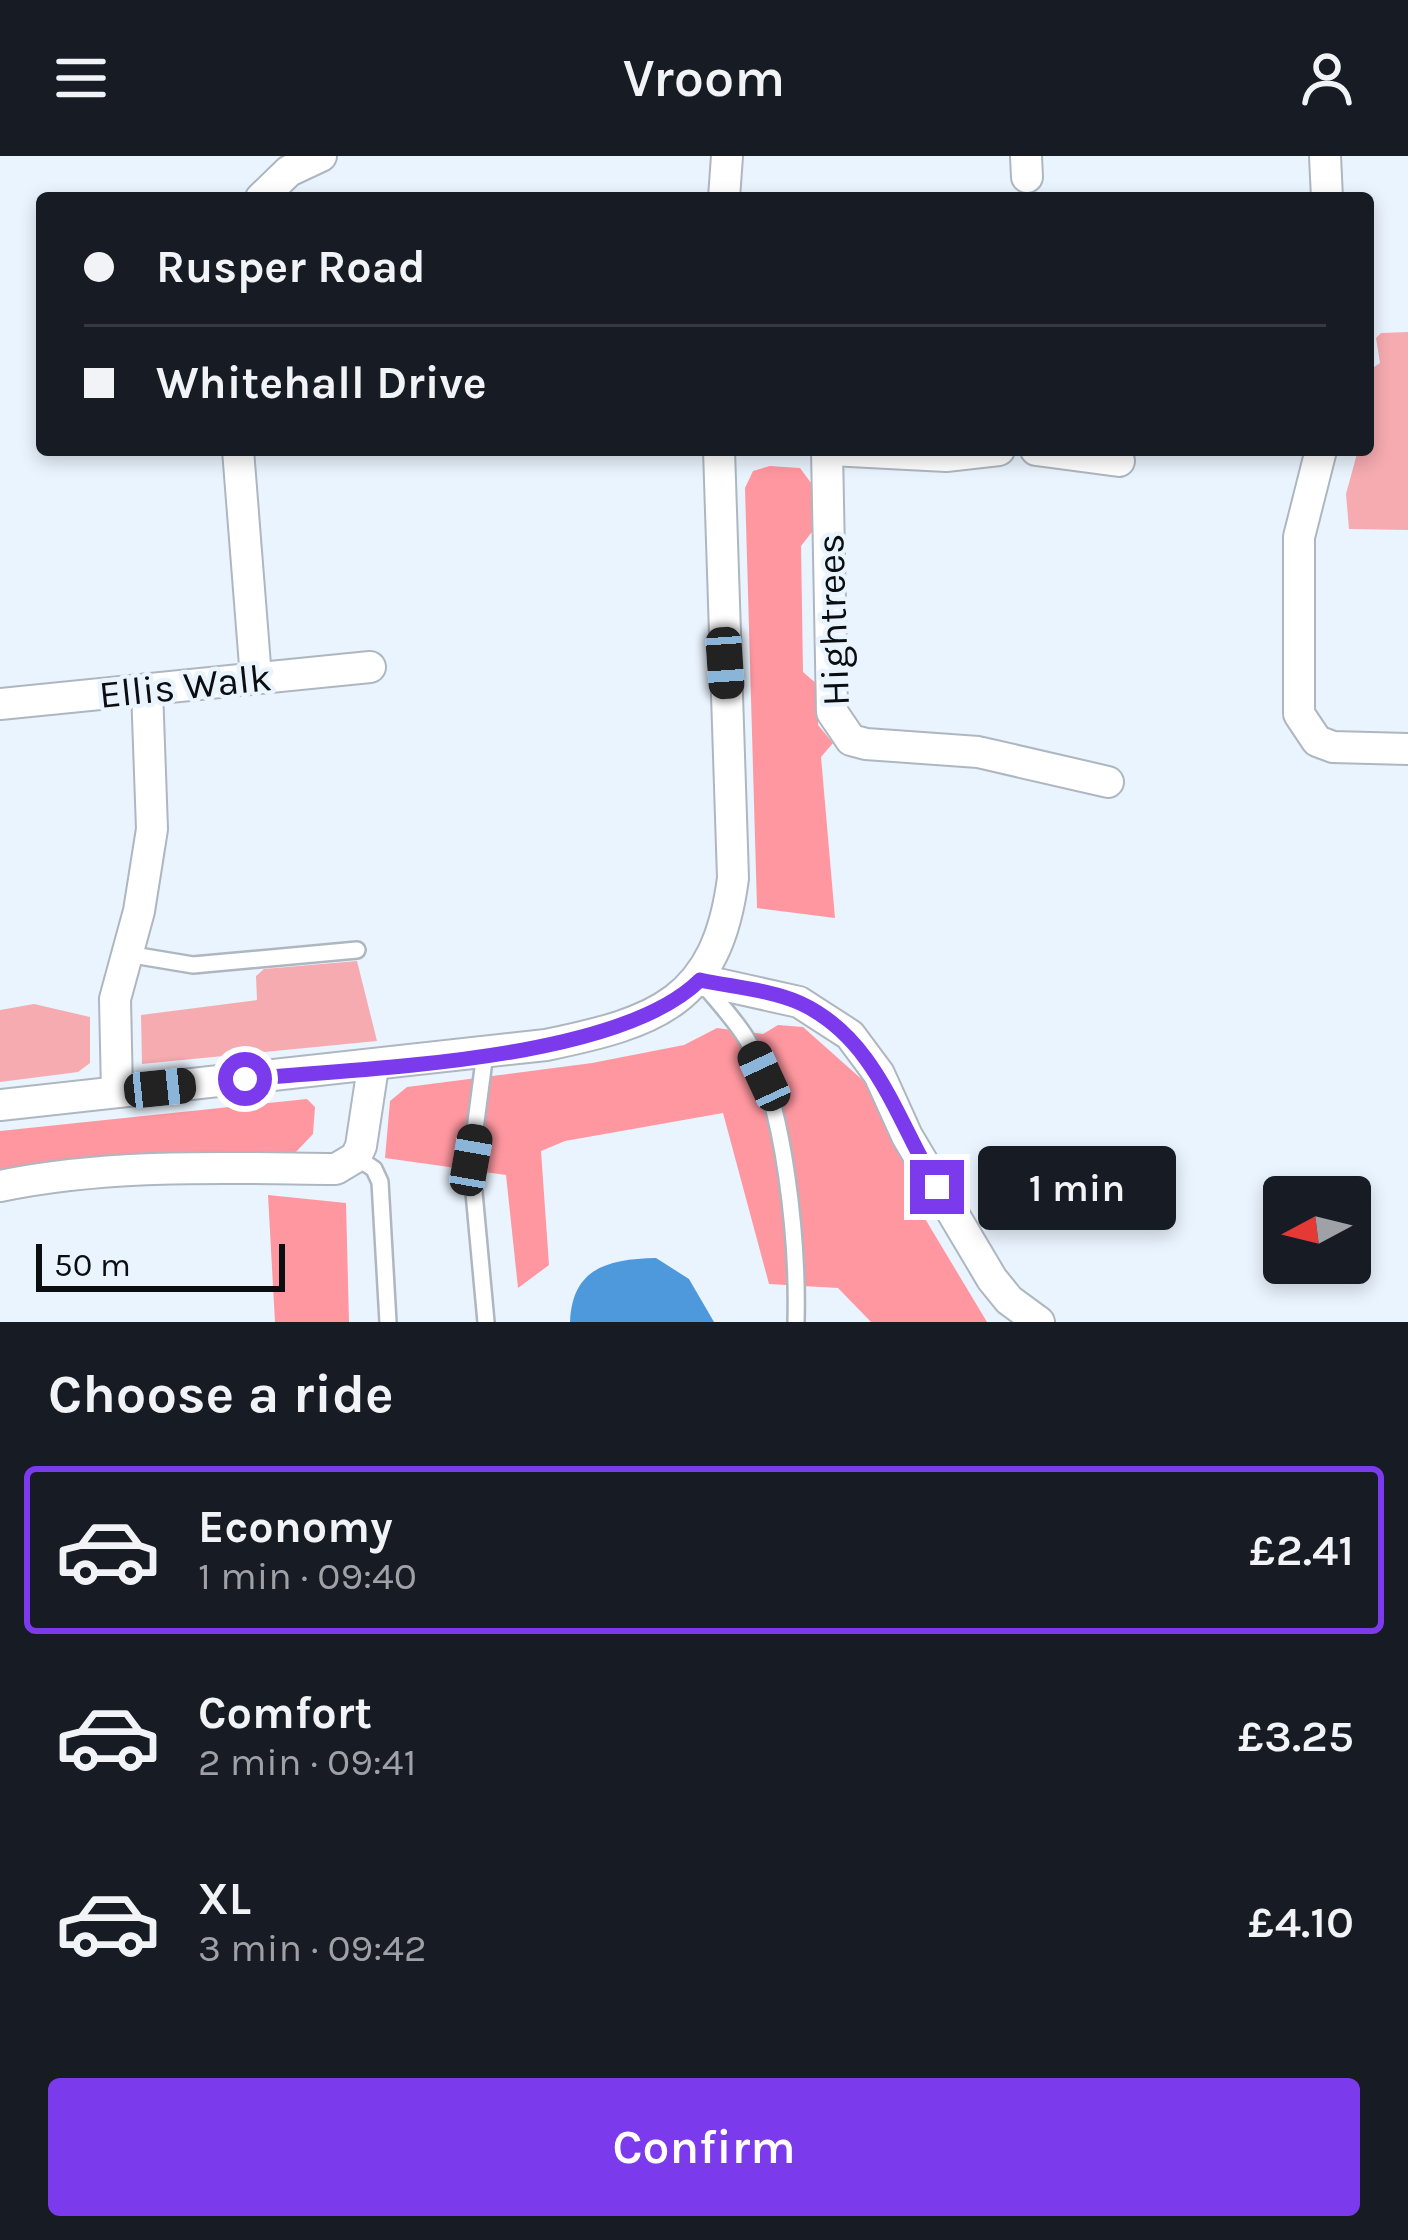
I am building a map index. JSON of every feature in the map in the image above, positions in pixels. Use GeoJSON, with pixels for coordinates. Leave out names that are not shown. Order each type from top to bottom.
{"type":"FeatureCollection","features":[{"type":"Feature","properties":{"kind":"street"},"geometry":{"type":"LineString","coordinates":[[267,192],[289,171],[321,156]]}},
{"type":"Feature","properties":{"kind":"street"},"geometry":{"type":"LineString","coordinates":[[724,192],[727,156]]}},
{"type":"Feature","properties":{"kind":"street"},"geometry":{"type":"LineString","coordinates":[[1324,156],[1327,192]]}},
{"type":"Feature","properties":{"kind":"street"},"geometry":{"type":"LineString","coordinates":[[238,456],[256,678]]}},
{"type":"Feature","properties":{"kind":"street"},"geometry":{"type":"LineString","coordinates":[[0,1105],[485,1053],[608,1032],[678,1001],[700,980],[728,919],[733,878],[719,456]]}},
{"type":"Feature","properties":{"kind":"street","name":"Hightrees"},"geometry":{"type":"LineString","coordinates":[[829,456],[832,712],[838,727],[866,744],[977,752],[1108,782]]}},
{"type":"Feature","properties":{"kind":"street"},"geometry":{"type":"LineString","coordinates":[[1081,456],[1119,461]]}},
{"type":"Feature","properties":{"kind":"street"},"geometry":{"type":"LineString","coordinates":[[1319,456],[1299,537],[1299,714],[1317,741],[1334,747],[1408,748]]}},
{"type":"Feature","properties":{"kind":"street","name":"Ellis Walk"},"geometry":{"type":"LineString","coordinates":[[0,704],[370,667]]}},
{"type":"Feature","properties":{"kind":"street"},"geometry":{"type":"LineString","coordinates":[[117,1091],[112,1024],[152,829],[146,688]]}},
{"type":"Feature","properties":{"kind":"street"},"geometry":{"type":"LineString","coordinates":[[700,980],[800,1003],[850,1035],[879,1074],[907,1136],[992,1279],[1009,1300],[1039,1322]]}},
{"type":"Feature","properties":{"kind":"street"},"geometry":{"type":"LineString","coordinates":[[0,1186],[51,1174],[147,1168],[336,1169],[356,1157],[368,1126],[374,1067]]}},
{"type":"Feature","properties":{"kind":"lane"},"geometry":{"type":"LineString","coordinates":[[127,954],[193,965],[357,950]]}},
{"type":"Feature","properties":{"kind":"lane"},"geometry":{"type":"LineString","coordinates":[[700,980],[746,1038],[764,1076],[798,1266],[796,1322]]}},
{"type":"Feature","properties":{"kind":"lane"},"geometry":{"type":"LineString","coordinates":[[485,1053],[471,1160],[486,1322]]}},
{"type":"Feature","properties":{"kind":"lane"},"geometry":{"type":"LineString","coordinates":[[356,1157],[374,1168],[380,1182],[388,1322]]}},
{"type":"Feature","properties":{"kind":"shaded area"},"geometry":{"type":"Polygon","coordinates":[[[1408,332],[1408,530],[1349,529],[1346,494],[1356,456],[1374,456],[1374,367],[1380,363],[1376,338],[1381,333],[1408,332]]]}},
{"type":"Feature","properties":{"kind":"shaded area"},"geometry":{"type":"Polygon","coordinates":[[[770,466],[800,468],[814,487],[815,528],[801,546],[803,672],[818,685],[818,725],[833,743],[821,757],[835,918],[757,908],[745,488],[753,471],[770,466]]]}},
{"type":"Feature","properties":{"kind":"shaded area"},"geometry":{"type":"Polygon","coordinates":[[[357,961],[377,1041],[142,1064],[141,1015],[257,1000],[256,976],[264,969],[357,961]]]}},
{"type":"Feature","properties":{"kind":"shaded area"},"geometry":{"type":"Polygon","coordinates":[[[34,1004],[90,1017],[90,1063],[78,1072],[0,1082],[0,1010],[34,1004]]]}},
{"type":"Feature","properties":{"kind":"shaded area"},"geometry":{"type":"Polygon","coordinates":[[[778,1025],[803,1027],[866,1083],[896,1135],[918,1207],[987,1322],[871,1322],[838,1288],[769,1284],[723,1113],[565,1141],[541,1151],[549,1265],[518,1288],[506,1175],[385,1158],[390,1101],[407,1087],[592,1063],[684,1045],[717,1028],[763,1034],[778,1025]]]}},
{"type":"Feature","properties":{"kind":"shaded area"},"geometry":{"type":"Polygon","coordinates":[[[307,1099],[315,1107],[313,1134],[295,1153],[0,1174],[0,1131],[307,1099]]]}},
{"type":"Feature","properties":{"kind":"shaded area"},"geometry":{"type":"Polygon","coordinates":[[[268,1195],[346,1203],[349,1322],[275,1322],[268,1195]]]}},
{"type":"Feature","properties":{"kind":"water"},"geometry":{"type":"Polygon","coordinates":[[[656,1258],[689,1279],[714,1322],[570,1322],[572,1304],[585,1278],[608,1264],[656,1258]]]}},
{"type":"Feature","properties":{"kind":"route"},"geometry":{"type":"LineString","coordinates":[[245,1079],[546,1045],[608,1032],[678,1001],[700,980],[800,1003],[850,1035],[879,1074],[937,1187]]}}]}
